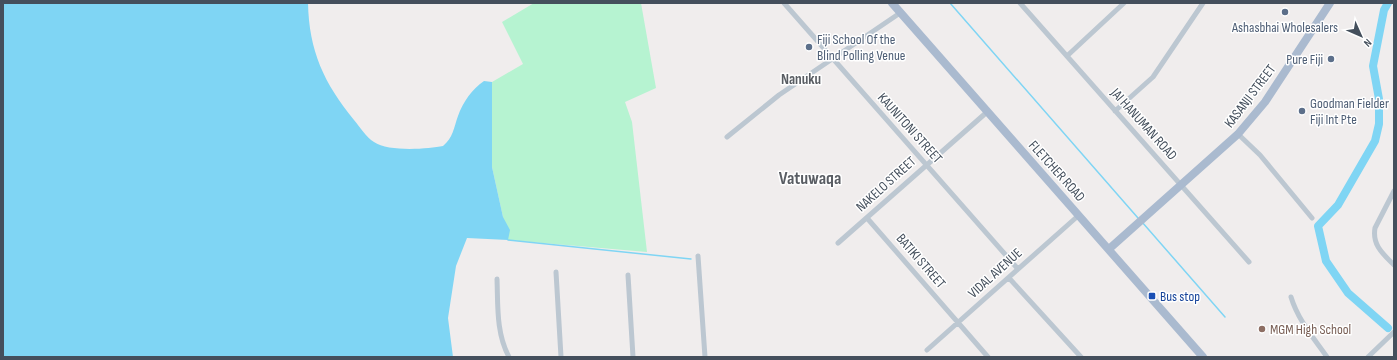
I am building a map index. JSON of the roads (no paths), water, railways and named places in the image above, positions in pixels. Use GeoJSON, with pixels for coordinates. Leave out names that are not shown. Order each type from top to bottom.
{"type":"FeatureCollection","features":[{"type":"Feature","properties":{"kind":"main road","name":"FLETCHER ROAD"},"geometry":{"type":"LineString","coordinates":[[892,3],[986,112],[1079,215],[1203,357]]}},
{"type":"Feature","properties":{"kind":"main road","name":"KASANJI STREET"},"geometry":{"type":"LineString","coordinates":[[1109,249],[1238,134],[1265,102],[1330,3]]}},
{"type":"Feature","properties":{"kind":"street","name":"KAUNITONI STREET"},"geometry":{"type":"LineString","coordinates":[[784,3],[1018,269]]}},
{"type":"Feature","properties":{"kind":"street","name":"JAI HANUMAN ROAD"},"geometry":{"type":"LineString","coordinates":[[1020,3],[1249,262]]}},
{"type":"Feature","properties":{"kind":"street"},"geometry":{"type":"LineString","coordinates":[[1067,56],[1124,3]]}},
{"type":"Feature","properties":{"kind":"street"},"geometry":{"type":"LineString","coordinates":[[1115,111],[1153,77],[1203,3]]}},
{"type":"Feature","properties":{"kind":"street"},"geometry":{"type":"LineString","coordinates":[[727,137],[779,95],[900,13]]}},
{"type":"Feature","properties":{"kind":"street","name":"NAKELO STREET"},"geometry":{"type":"LineString","coordinates":[[838,243],[986,112]]}},
{"type":"Feature","properties":{"kind":"street"},"geometry":{"type":"LineString","coordinates":[[1238,134],[1260,156],[1312,218]]}},
{"type":"Feature","properties":{"kind":"street"},"geometry":{"type":"LineString","coordinates":[[1394,191],[1375,228],[1374,237],[1378,248],[1394,265]]}},
{"type":"Feature","properties":{"kind":"street","name":"VIDAL AVENUE"},"geometry":{"type":"LineString","coordinates":[[927,350],[1079,215]]}},
{"type":"Feature","properties":{"kind":"street","name":"BATIKI STREET"},"geometry":{"type":"LineString","coordinates":[[867,218],[988,357]]}},
{"type":"Feature","properties":{"kind":"street"},"geometry":{"type":"LineString","coordinates":[[698,256],[706,357]]}},
{"type":"Feature","properties":{"kind":"street"},"geometry":{"type":"LineString","coordinates":[[556,272],[561,357]]}},
{"type":"Feature","properties":{"kind":"street"},"geometry":{"type":"LineString","coordinates":[[628,275],[632,357]]}},
{"type":"Feature","properties":{"kind":"street"},"geometry":{"type":"LineString","coordinates":[[1009,278],[1081,357]]}},
{"type":"Feature","properties":{"kind":"street"},"geometry":{"type":"LineString","coordinates":[[497,279],[500,332],[508,357]]}},
{"type":"Feature","properties":{"kind":"street"},"geometry":{"type":"LineString","coordinates":[[1291,296],[1296,312],[1327,357]]}},
{"type":"Feature","properties":{"kind":"street"},"geometry":{"type":"LineString","coordinates":[[1368,357],[1394,332]]}},
{"type":"Feature","properties":{"kind":"water"},"geometry":{"type":"Polygon","coordinates":[[[3,3],[308,3],[311,36],[315,51],[320,66],[334,93],[371,140],[380,145],[389,147],[418,149],[443,146],[451,136],[460,111],[468,96],[484,81],[492,82],[492,167],[503,217],[510,230],[508,240],[467,238],[456,266],[448,318],[453,357],[3,357],[3,3]]]}},
{"type":"Feature","properties":{"kind":"waterway"},"geometry":{"type":"LineString","coordinates":[[950,3],[1138,218]]}},
{"type":"Feature","properties":{"kind":"waterway"},"geometry":{"type":"LineString","coordinates":[[1388,3],[1384,10],[1373,66],[1379,99],[1379,124],[1375,141],[1338,205],[1318,226],[1326,261],[1348,293],[1388,328]]}},
{"type":"Feature","properties":{"kind":"waterway"},"geometry":{"type":"LineString","coordinates":[[1142,222],[1225,317]]}},
{"type":"Feature","properties":{"kind":"waterway"},"geometry":{"type":"LineString","coordinates":[[508,240],[691,259]]}},
{"type":"Feature","properties":{"kind":"place","name":"Ashasbhai Wholesalers"},"geometry":{"type":"Point","coordinates":[1285,12]}},
{"type":"Feature","properties":{"kind":"place","name":"Fiji School Of the Blind Polling Venue"},"geometry":{"type":"Point","coordinates":[809,47]}},
{"type":"Feature","properties":{"kind":"place","name":"Pure Fiji"},"geometry":{"type":"Point","coordinates":[1331,59]}},
{"type":"Feature","properties":{"kind":"place","name":"Goodman Fielder Fiji Int Pte"},"geometry":{"type":"Point","coordinates":[1302,111]}},
{"type":"Feature","properties":{"kind":"place","name":"Bus stop"},"geometry":{"type":"Point","coordinates":[1152,296]}},
{"type":"Feature","properties":{"kind":"place","name":"MGM High School"},"geometry":{"type":"Point","coordinates":[1262,329]}},
{"type":"Feature","properties":{"kind":"district","name":"Nanuku"},"geometry":{"type":"Point","coordinates":[801,79]}},
{"type":"Feature","properties":{"kind":"district","name":"Vatuwaqa"},"geometry":{"type":"Point","coordinates":[810,178]}}]}
